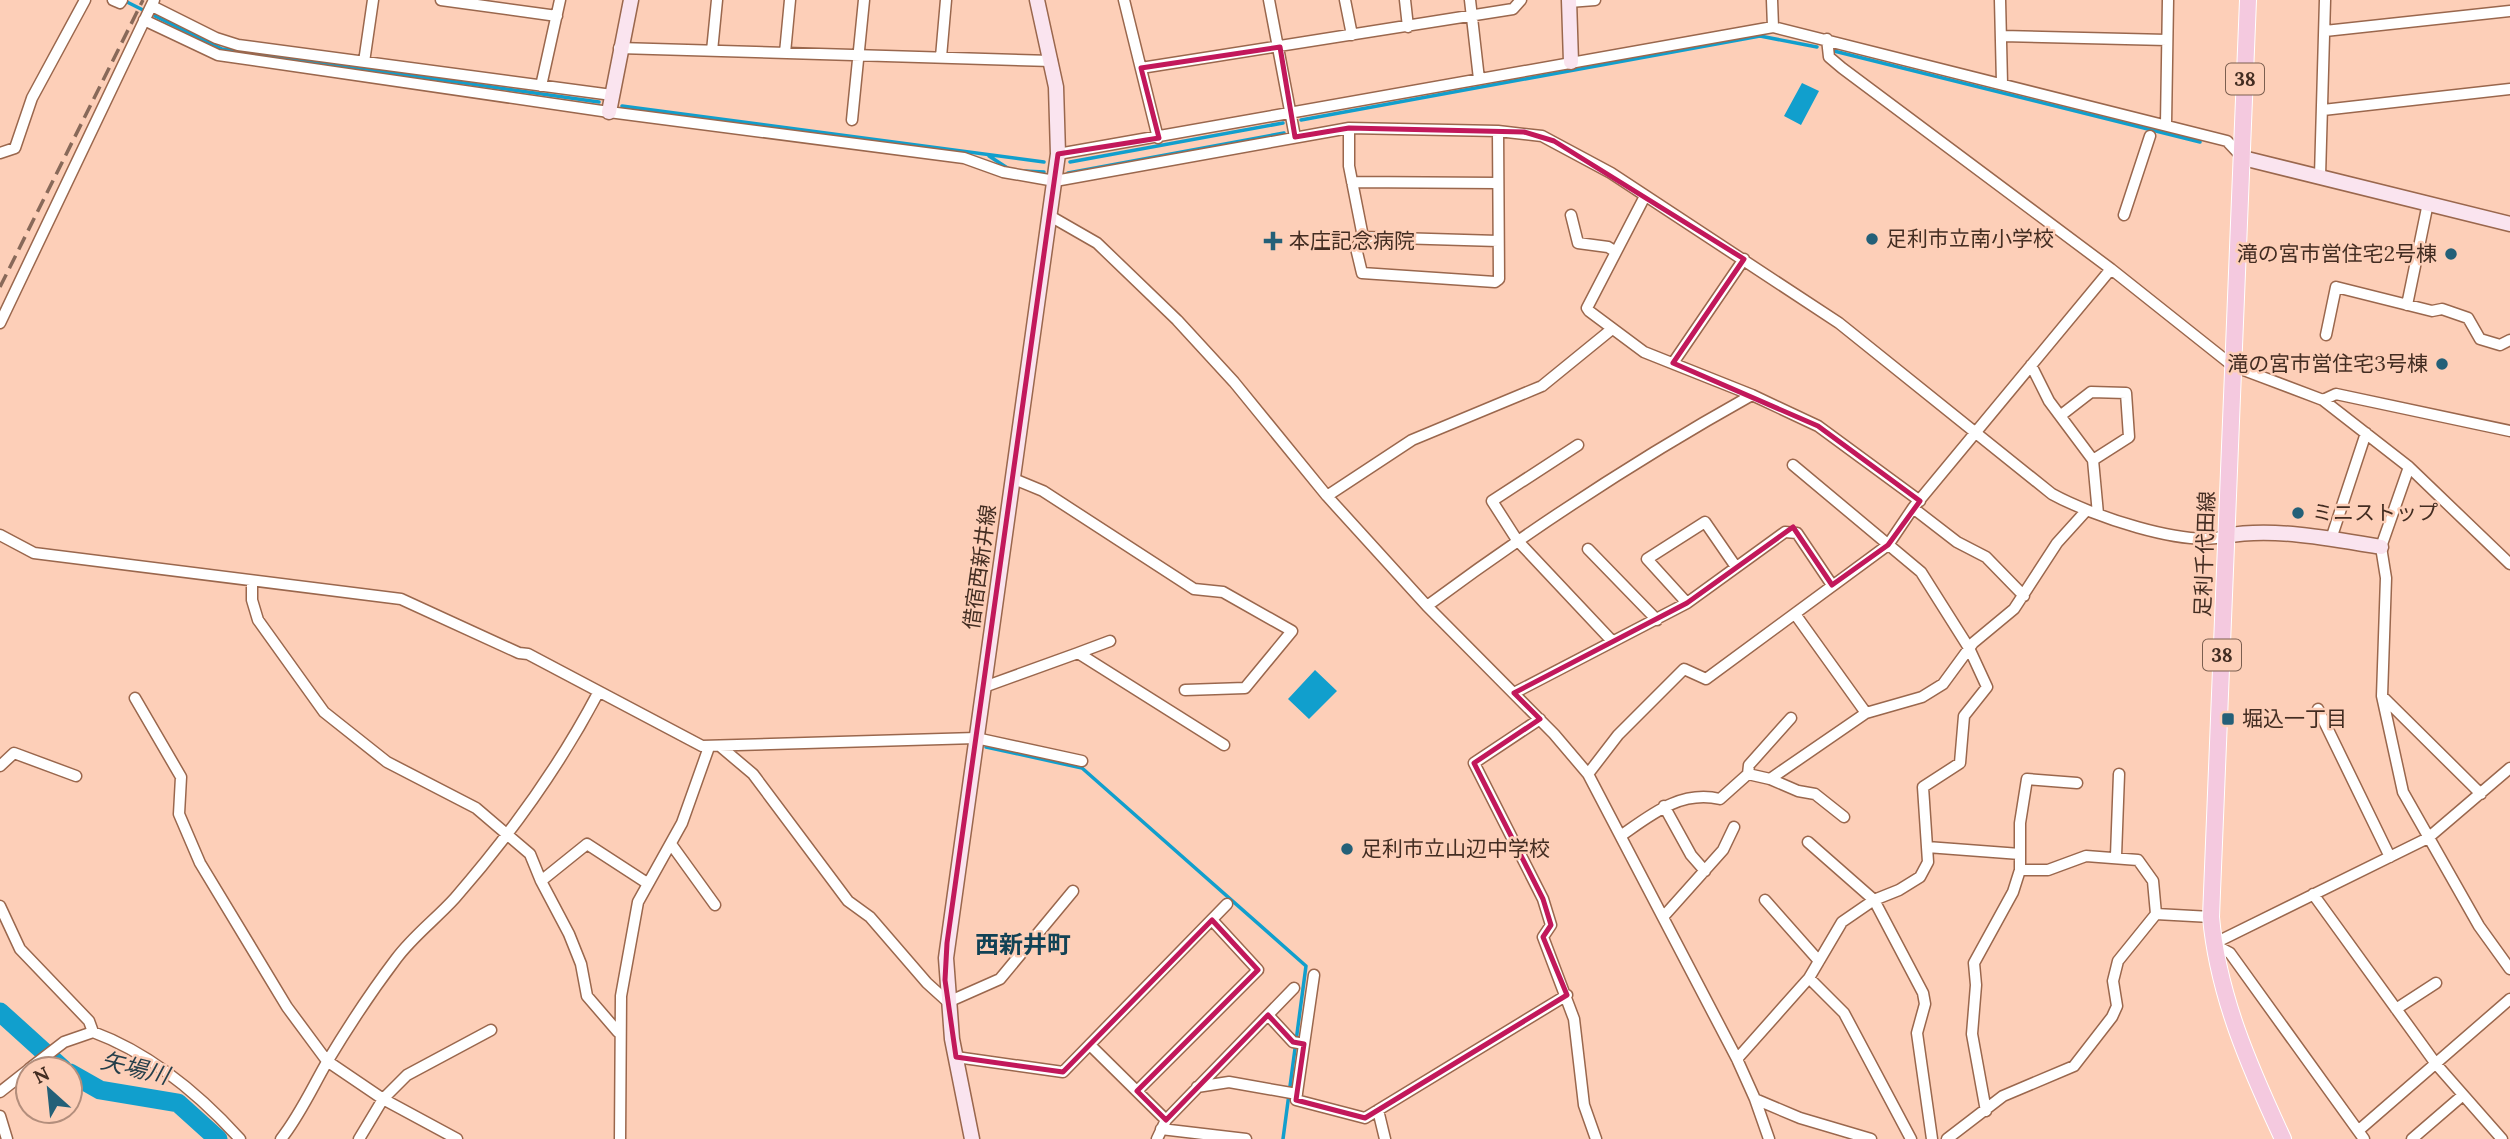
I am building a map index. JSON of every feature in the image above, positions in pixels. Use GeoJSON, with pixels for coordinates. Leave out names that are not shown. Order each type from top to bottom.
{"type":"FeatureCollection","features":[{"type":"Feature","properties":{"kind":"main road"},"geometry":{"type":"LineString","coordinates":[[608,112],[631,0]]}},
{"type":"Feature","properties":{"kind":"main road","name":"借宿西新井線"},"geometry":{"type":"LineString","coordinates":[[972,1139],[948,1002],[947,943],[1058,154],[1056,87],[1037,0]]}},
{"type":"Feature","properties":{"kind":"main road","name":"足利千代田線"},"geometry":{"type":"LineString","coordinates":[[2248,0],[2211,917],[2213,944],[2228,1005],[2256,1080],[2284,1139]]}},
{"type":"Feature","properties":{"kind":"main road"},"geometry":{"type":"LineString","coordinates":[[1569,1],[1571,62]]}},
{"type":"Feature","properties":{"kind":"main road"},"geometry":{"type":"LineString","coordinates":[[2243,158],[2510,224]]}},
{"type":"Feature","properties":{"kind":"main road"},"geometry":{"type":"LineString","coordinates":[[2226,536],[2240,533],[2331,539],[2381,547]]}},
{"type":"Feature","properties":{"kind":"street"},"geometry":{"type":"LineString","coordinates":[[0,153],[15,148],[32,98],[85,0]]}},
{"type":"Feature","properties":{"kind":"street"},"geometry":{"type":"LineString","coordinates":[[113,0],[120,3],[122,0]]}},
{"type":"Feature","properties":{"kind":"street"},"geometry":{"type":"LineString","coordinates":[[364,62],[373,0]]}},
{"type":"Feature","properties":{"kind":"street"},"geometry":{"type":"LineString","coordinates":[[441,0],[489,3],[557,16]]}},
{"type":"Feature","properties":{"kind":"street"},"geometry":{"type":"LineString","coordinates":[[541,86],[560,0]]}},
{"type":"Feature","properties":{"kind":"street"},"geometry":{"type":"LineString","coordinates":[[712,51],[717,0]]}},
{"type":"Feature","properties":{"kind":"street"},"geometry":{"type":"LineString","coordinates":[[785,53],[790,0]]}},
{"type":"Feature","properties":{"kind":"street"},"geometry":{"type":"LineString","coordinates":[[852,120],[864,0]]}},
{"type":"Feature","properties":{"kind":"street"},"geometry":{"type":"LineString","coordinates":[[941,57],[946,0]]}},
{"type":"Feature","properties":{"kind":"street"},"geometry":{"type":"LineString","coordinates":[[1124,0],[1158,138]]}},
{"type":"Feature","properties":{"kind":"street"},"geometry":{"type":"LineString","coordinates":[[1269,0],[1295,137]]}},
{"type":"Feature","properties":{"kind":"street"},"geometry":{"type":"LineString","coordinates":[[1345,0],[1352,35]]}},
{"type":"Feature","properties":{"kind":"street"},"geometry":{"type":"LineString","coordinates":[[1405,0],[1408,27]]}},
{"type":"Feature","properties":{"kind":"street"},"geometry":{"type":"LineString","coordinates":[[1470,0],[1479,79]]}},
{"type":"Feature","properties":{"kind":"street"},"geometry":{"type":"LineString","coordinates":[[1141,68],[1513,9],[1521,0]]}},
{"type":"Feature","properties":{"kind":"street"},"geometry":{"type":"LineString","coordinates":[[1569,1],[1595,0]]}},
{"type":"Feature","properties":{"kind":"street"},"geometry":{"type":"LineString","coordinates":[[1772,0],[1773,27]]}},
{"type":"Feature","properties":{"kind":"street"},"geometry":{"type":"LineString","coordinates":[[2000,0],[2002,83]]}},
{"type":"Feature","properties":{"kind":"street"},"geometry":{"type":"LineString","coordinates":[[2166,124],[2168,0]]}},
{"type":"Feature","properties":{"kind":"street"},"geometry":{"type":"LineString","coordinates":[[2320,176],[2325,0]]}},
{"type":"Feature","properties":{"kind":"street"},"geometry":{"type":"LineString","coordinates":[[0,323],[153,3],[216,38],[238,45],[611,95]]}},
{"type":"Feature","properties":{"kind":"street"},"geometry":{"type":"LineString","coordinates":[[2325,31],[2510,11]]}},
{"type":"Feature","properties":{"kind":"street"},"geometry":{"type":"LineString","coordinates":[[144,20],[218,55],[608,112],[964,158],[1003,172],[1055,181],[1349,128],[1524,132],[1554,141],[1611,173],[1644,198],[1744,259],[1839,323],[2046,489],[2086,511],[2157,532],[2213,540],[2226,536]]}},
{"type":"Feature","properties":{"kind":"street"},"geometry":{"type":"LineString","coordinates":[[1058,154],[1773,27],[2227,141],[2243,158]]}},
{"type":"Feature","properties":{"kind":"street"},"geometry":{"type":"LineString","coordinates":[[2002,36],[2167,40]]}},
{"type":"Feature","properties":{"kind":"street"},"geometry":{"type":"LineString","coordinates":[[1827,39],[1829,57],[1842,68],[2111,269],[2233,366],[2323,400],[2366,433],[2409,467],[2510,564]]}},
{"type":"Feature","properties":{"kind":"street"},"geometry":{"type":"LineString","coordinates":[[619,48],[1052,61]]}},
{"type":"Feature","properties":{"kind":"street"},"geometry":{"type":"LineString","coordinates":[[2323,110],[2510,89]]}},
{"type":"Feature","properties":{"kind":"street"},"geometry":{"type":"LineString","coordinates":[[1349,128],[1352,182],[1363,237],[1356,248],[1362,273],[1495,282],[1499,279],[1498,131]]}},
{"type":"Feature","properties":{"kind":"street"},"geometry":{"type":"LineString","coordinates":[[2124,215],[2150,136]]}},
{"type":"Feature","properties":{"kind":"street"},"geometry":{"type":"LineString","coordinates":[[1352,182],[1497,183]]}},
{"type":"Feature","properties":{"kind":"street"},"geometry":{"type":"LineString","coordinates":[[1644,198],[1587,308],[1644,352],[1752,395],[1818,426],[1916,504],[1957,542],[1986,556],[2024,596]]}},
{"type":"Feature","properties":{"kind":"street"},"geometry":{"type":"LineString","coordinates":[[2407,305],[2428,203]]}},
{"type":"Feature","properties":{"kind":"street"},"geometry":{"type":"LineString","coordinates":[[1571,215],[1578,243],[1608,247],[1616,252]]}},
{"type":"Feature","properties":{"kind":"street"},"geometry":{"type":"LineString","coordinates":[[1050,216],[1097,243],[1177,320],[1234,382],[1327,496],[1427,606],[1540,719],[1588,774],[1737,1059],[1769,1139]]}},
{"type":"Feature","properties":{"kind":"street"},"geometry":{"type":"LineString","coordinates":[[1363,237],[1498,241]]}},
{"type":"Feature","properties":{"kind":"street"},"geometry":{"type":"LineString","coordinates":[[1673,363],[1744,259]]}},
{"type":"Feature","properties":{"kind":"street"},"geometry":{"type":"LineString","coordinates":[[1588,774],[1618,735],[1684,669],[1706,679],[1888,545],[1916,504],[2111,269]]}},
{"type":"Feature","properties":{"kind":"street"},"geometry":{"type":"LineString","coordinates":[[2326,335],[2336,287],[2432,311],[2442,309],[2468,318],[2480,339],[2500,345],[2510,341]]}},
{"type":"Feature","properties":{"kind":"street"},"geometry":{"type":"LineString","coordinates":[[1327,496],[1412,440],[1542,386],[1612,329]]}},
{"type":"Feature","properties":{"kind":"street"},"geometry":{"type":"LineString","coordinates":[[2031,365],[2049,401],[2093,460],[2098,514]]}},
{"type":"Feature","properties":{"kind":"street"},"geometry":{"type":"LineString","coordinates":[[2060,416],[2091,392],[2126,393],[2129,437],[2093,460]]}},
{"type":"Feature","properties":{"kind":"street"},"geometry":{"type":"LineString","coordinates":[[2323,400],[2336,394],[2510,431]]}},
{"type":"Feature","properties":{"kind":"street"},"geometry":{"type":"LineString","coordinates":[[1427,606],[1517,540],[1628,468],[1752,395]]}},
{"type":"Feature","properties":{"kind":"street"},"geometry":{"type":"LineString","coordinates":[[2331,539],[2366,433]]}},
{"type":"Feature","properties":{"kind":"street"},"geometry":{"type":"LineString","coordinates":[[1577,445],[1492,500],[1517,540],[1612,641]]}},
{"type":"Feature","properties":{"kind":"street"},"geometry":{"type":"LineString","coordinates":[[1737,1059],[1809,978],[1842,922],[1874,900],[1899,890],[1920,877],[1928,862],[1923,787],[1960,763],[1964,716],[1987,687],[1969,648],[1922,572],[1793,464]]}},
{"type":"Feature","properties":{"kind":"street"},"geometry":{"type":"LineString","coordinates":[[2409,467],[2381,547],[2386,578],[2382,696],[2403,792],[2479,926],[2510,969]]}},
{"type":"Feature","properties":{"kind":"street"},"geometry":{"type":"LineString","coordinates":[[1014,479],[1043,491],[1194,589],[1223,592],[1292,631],[1245,688],[1185,690]]}},
{"type":"Feature","properties":{"kind":"street"},"geometry":{"type":"LineString","coordinates":[[1770,779],[1866,713],[1933,691],[1943,684],[1969,648],[2014,610],[2057,542],[2086,511]]}},
{"type":"Feature","properties":{"kind":"street"},"geometry":{"type":"LineString","coordinates":[[1686,603],[1647,559],[1705,522],[1736,567]]}},
{"type":"Feature","properties":{"kind":"street"},"geometry":{"type":"LineString","coordinates":[[1514,693],[1686,603],[1785,532],[1793,531],[1803,539],[1832,585]]}},
{"type":"Feature","properties":{"kind":"street"},"geometry":{"type":"LineString","coordinates":[[0,536],[34,553],[401,599],[519,653],[528,654],[598,693],[715,747],[753,774],[848,901],[870,917],[927,984],[948,1002],[1000,979],[1073,891]]}},
{"type":"Feature","properties":{"kind":"street"},"geometry":{"type":"LineString","coordinates":[[1588,549],[1657,620]]}},
{"type":"Feature","properties":{"kind":"street"},"geometry":{"type":"LineString","coordinates":[[252,581],[252,600],[258,620],[324,712],[387,762],[476,808],[530,854],[569,934],[581,964],[587,996],[618,1032]]}},
{"type":"Feature","properties":{"kind":"street"},"geometry":{"type":"LineString","coordinates":[[1795,614],[1866,713]]}},
{"type":"Feature","properties":{"kind":"street"},"geometry":{"type":"LineString","coordinates":[[984,687],[1110,641]]}},
{"type":"Feature","properties":{"kind":"street"},"geometry":{"type":"LineString","coordinates":[[1078,653],[1224,745]]}},
{"type":"Feature","properties":{"kind":"street"},"geometry":{"type":"LineString","coordinates":[[281,1139],[296,1121],[327,1061],[398,956],[453,899],[508,833],[555,769],[598,693]]}},
{"type":"Feature","properties":{"kind":"street"},"geometry":{"type":"LineString","coordinates":[[2382,696],[2481,794]]}},
{"type":"Feature","properties":{"kind":"street"},"geometry":{"type":"LineString","coordinates":[[135,698],[181,776],[179,814],[201,863],[287,1007],[327,1061],[383,1099],[457,1139]]}},
{"type":"Feature","properties":{"kind":"street"},"geometry":{"type":"LineString","coordinates":[[2318,709],[2390,857]]}},
{"type":"Feature","properties":{"kind":"street"},"geometry":{"type":"LineString","coordinates":[[1622,835],[1664,806],[1696,796],[1720,799],[1748,774],[1749,765],[1791,718]]}},
{"type":"Feature","properties":{"kind":"street"},"geometry":{"type":"LineString","coordinates":[[1540,719],[1474,763],[1543,899],[1551,925],[1543,937],[1574,1019],[1584,1105],[1596,1139]]}},
{"type":"Feature","properties":{"kind":"street"},"geometry":{"type":"LineString","coordinates":[[715,747],[740,743],[976,738],[1082,761]]}},
{"type":"Feature","properties":{"kind":"street"},"geometry":{"type":"LineString","coordinates":[[620,1139],[618,1032],[621,996],[638,902],[682,824],[715,747]]}},
{"type":"Feature","properties":{"kind":"street"},"geometry":{"type":"LineString","coordinates":[[0,766],[14,753],[76,776]]}},
{"type":"Feature","properties":{"kind":"street"},"geometry":{"type":"LineString","coordinates":[[2213,944],[2428,838],[2510,768]]}},
{"type":"Feature","properties":{"kind":"street"},"geometry":{"type":"LineString","coordinates":[[1748,774],[1815,794],[1844,817]]}},
{"type":"Feature","properties":{"kind":"street"},"geometry":{"type":"LineString","coordinates":[[2116,856],[2119,774]]}},
{"type":"Feature","properties":{"kind":"street"},"geometry":{"type":"LineString","coordinates":[[1986,1111],[1972,1034],[1976,985],[1974,963],[2013,892],[2020,870],[2027,779],[2077,783]]}},
{"type":"Feature","properties":{"kind":"street"},"geometry":{"type":"LineString","coordinates":[[1664,806],[1691,855],[1704,871]]}},
{"type":"Feature","properties":{"kind":"street"},"geometry":{"type":"LineString","coordinates":[[1664,916],[1723,850],[1734,827]]}},
{"type":"Feature","properties":{"kind":"street"},"geometry":{"type":"LineString","coordinates":[[1808,842],[1874,900],[1923,993],[1925,1004],[1917,1033],[1932,1139]]}},
{"type":"Feature","properties":{"kind":"street"},"geometry":{"type":"LineString","coordinates":[[541,881],[587,844],[647,883]]}},
{"type":"Feature","properties":{"kind":"street"},"geometry":{"type":"LineString","coordinates":[[671,844],[715,905]]}},
{"type":"Feature","properties":{"kind":"street"},"geometry":{"type":"LineString","coordinates":[[1927,847],[2020,854]]}},
{"type":"Feature","properties":{"kind":"street"},"geometry":{"type":"LineString","coordinates":[[1947,1139],[2003,1097],[2074,1066],[2081,1059],[2116,1006],[2113,981],[2118,961],[2156,914],[2153,881],[2138,860],[2116,856],[2086,856],[2048,870],[2020,870]]}},
{"type":"Feature","properties":{"kind":"street"},"geometry":{"type":"LineString","coordinates":[[2313,894],[2437,1064],[2498,1135],[2486,1139]]}},
{"type":"Feature","properties":{"kind":"street"},"geometry":{"type":"LineString","coordinates":[[1765,900],[1819,961]]}},
{"type":"Feature","properties":{"kind":"street"},"geometry":{"type":"LineString","coordinates":[[956,1057],[1063,1072],[1227,904]]}},
{"type":"Feature","properties":{"kind":"street"},"geometry":{"type":"LineString","coordinates":[[0,906],[20,949],[89,1021],[93,1032],[177,1080],[215,1111],[240,1139]]}},
{"type":"Feature","properties":{"kind":"street"},"geometry":{"type":"LineString","coordinates":[[2156,914],[2211,917]]}},
{"type":"Feature","properties":{"kind":"street"},"geometry":{"type":"LineString","coordinates":[[1137,1091],[1258,970],[1212,920]]}},
{"type":"Feature","properties":{"kind":"street"},"geometry":{"type":"LineString","coordinates":[[2213,944],[2230,953],[2362,1135],[2510,999]]}},
{"type":"Feature","properties":{"kind":"street"},"geometry":{"type":"LineString","coordinates":[[1314,975],[1296,1100],[1365,1118],[1567,995]]}},
{"type":"Feature","properties":{"kind":"street"},"geometry":{"type":"LineString","coordinates":[[1809,978],[1844,1013],[1911,1139]]}},
{"type":"Feature","properties":{"kind":"street"},"geometry":{"type":"LineString","coordinates":[[2396,1009],[2436,983]]}},
{"type":"Feature","properties":{"kind":"street"},"geometry":{"type":"LineString","coordinates":[[1161,1130],[1197,1087],[1294,988]]}},
{"type":"Feature","properties":{"kind":"street"},"geometry":{"type":"LineString","coordinates":[[1268,1015],[1293,1042],[1304,1044]]}},
{"type":"Feature","properties":{"kind":"street"},"geometry":{"type":"LineString","coordinates":[[359,1139],[383,1099],[407,1074],[491,1030]]}},
{"type":"Feature","properties":{"kind":"street"},"geometry":{"type":"LineString","coordinates":[[47,1055],[74,1037],[93,1032]]}},
{"type":"Feature","properties":{"kind":"street"},"geometry":{"type":"LineString","coordinates":[[1090,1045],[1137,1091],[1161,1130]]}},
{"type":"Feature","properties":{"kind":"street"},"geometry":{"type":"LineString","coordinates":[[0,1092],[14,1081]]}},
{"type":"Feature","properties":{"kind":"street"},"geometry":{"type":"LineString","coordinates":[[1197,1087],[1229,1082],[1297,1094]]}},
{"type":"Feature","properties":{"kind":"street"},"geometry":{"type":"LineString","coordinates":[[2412,1139],[2463,1095]]}},
{"type":"Feature","properties":{"kind":"street"},"geometry":{"type":"LineString","coordinates":[[1755,1099],[1800,1118],[1871,1139]]}},
{"type":"Feature","properties":{"kind":"street"},"geometry":{"type":"LineString","coordinates":[[1378,1110],[1385,1139]]}},
{"type":"Feature","properties":{"kind":"street"},"geometry":{"type":"LineString","coordinates":[[0,1116],[7,1139]]}},
{"type":"Feature","properties":{"kind":"street"},"geometry":{"type":"LineString","coordinates":[[1161,1130],[1246,1139]]}},
{"type":"Feature","properties":{"kind":"highlighted area"},"geometry":{"type":"Polygon","coordinates":[[[1280,47],[1295,137],[1349,128],[1524,132],[1554,141],[1744,259],[1673,363],[1818,426],[1920,501],[1888,545],[1832,585],[1793,527],[1687,603],[1514,693],[1540,719],[1474,763],[1543,899],[1551,925],[1543,937],[1567,995],[1365,1118],[1296,1100],[1304,1044],[1293,1042],[1268,1015],[1166,1120],[1137,1091],[1258,970],[1212,920],[1063,1072],[956,1057],[945,980],[947,943],[1058,154],[1159,138],[1141,68],[1280,47]]]}},
{"type":"Feature","properties":{"kind":"water"},"geometry":{"type":"Polygon","coordinates":[[[1802,83],[1819,91],[1801,125],[1784,116],[1802,83]]]}},
{"type":"Feature","properties":{"kind":"water"},"geometry":{"type":"Polygon","coordinates":[[[1315,670],[1337,691],[1309,719],[1288,699],[1315,670]]]}},
{"type":"Feature","properties":{"kind":"waterway"},"geometry":{"type":"LineString","coordinates":[[127,2],[143,10]]}},
{"type":"Feature","properties":{"kind":"waterway"},"geometry":{"type":"LineString","coordinates":[[155,16],[222,49],[599,102]]}},
{"type":"Feature","properties":{"kind":"waterway"},"geometry":{"type":"LineString","coordinates":[[1301,120],[1760,36],[1817,47]]}},
{"type":"Feature","properties":{"kind":"waterway"},"geometry":{"type":"LineString","coordinates":[[1834,51],[2200,142]]}},
{"type":"Feature","properties":{"kind":"waterway"},"geometry":{"type":"LineString","coordinates":[[622,106],[1044,162]]}},
{"type":"Feature","properties":{"kind":"waterway"},"geometry":{"type":"LineString","coordinates":[[1070,162],[1283,123]]}},
{"type":"Feature","properties":{"kind":"waterway"},"geometry":{"type":"LineString","coordinates":[[1068,173],[1284,133]]}},
{"type":"Feature","properties":{"kind":"waterway"},"geometry":{"type":"LineString","coordinates":[[989,156],[1009,169]]}},
{"type":"Feature","properties":{"kind":"waterway"},"geometry":{"type":"LineString","coordinates":[[1024,171],[1044,172]]}},
{"type":"Feature","properties":{"kind":"waterway"},"geometry":{"type":"LineString","coordinates":[[986,747],[1082,768],[1306,966],[1283,1139]]}},
{"type":"Feature","properties":{"kind":"waterway","name":"矢場川"},"geometry":{"type":"LineString","coordinates":[[0,1012],[48,1055]]}},
{"type":"Feature","properties":{"kind":"waterway","name":"矢場川"},"geometry":{"type":"LineString","coordinates":[[84,1081],[100,1090],[178,1103],[218,1139]]}},
{"type":"Feature","properties":{"kind":"railway"},"geometry":{"type":"LineString","coordinates":[[0,287],[143,0]]}},
{"type":"Feature","properties":{"kind":"place","name":"足利市立南小学校"},"geometry":{"type":"Point","coordinates":[1872,239]}},
{"type":"Feature","properties":{"kind":"place","name":"本庄記念病院"},"geometry":{"type":"Point","coordinates":[1273,241]}},
{"type":"Feature","properties":{"kind":"place","name":"滝の宮市営住宅2号棟"},"geometry":{"type":"Point","coordinates":[2451,254]}},
{"type":"Feature","properties":{"kind":"place","name":"滝の宮市営住宅3号棟"},"geometry":{"type":"Point","coordinates":[2442,364]}},
{"type":"Feature","properties":{"kind":"place","name":"ミニストップ"},"geometry":{"type":"Point","coordinates":[2298,513]}},
{"type":"Feature","properties":{"kind":"place","name":"堀込一丁目"},"geometry":{"type":"Point","coordinates":[2228,719]}},
{"type":"Feature","properties":{"kind":"place","name":"足利市立山辺中学校"},"geometry":{"type":"Point","coordinates":[1347,849]}},
{"type":"Feature","properties":{"kind":"district","name":"西新井町"},"geometry":{"type":"Point","coordinates":[1023,945]}}]}
